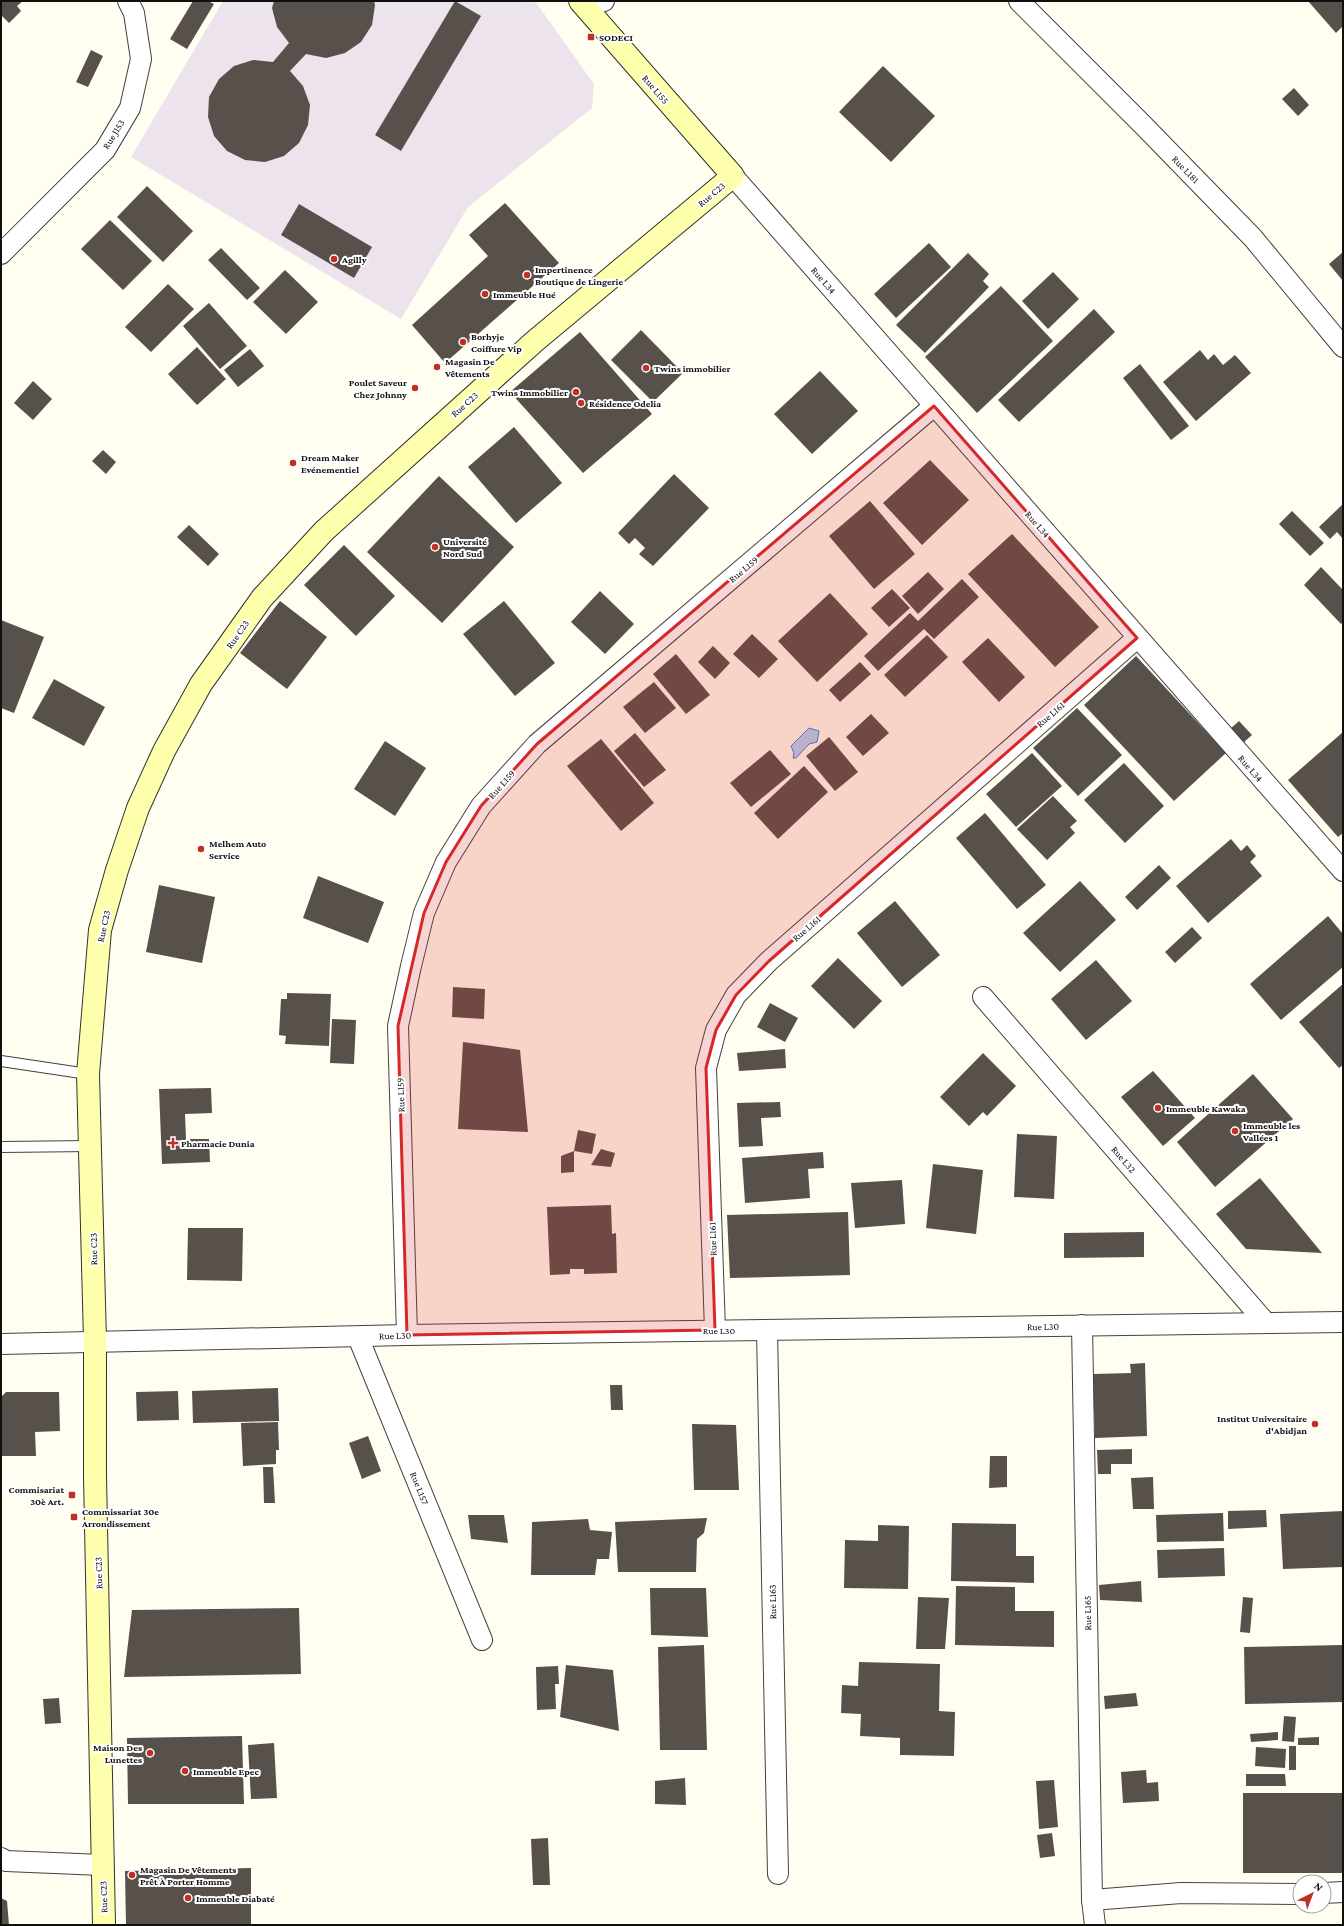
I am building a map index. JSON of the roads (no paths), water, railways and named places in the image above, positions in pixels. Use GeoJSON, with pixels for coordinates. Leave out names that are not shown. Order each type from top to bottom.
{"type":"FeatureCollection","features":[{"type":"Feature","properties":{"kind":"street","name":"Rue J153"},"geometry":{"type":"LineString","coordinates":[[1,254],[105,150],[130,108],[141,60],[134,14],[128,1]]}},
{"type":"Feature","properties":{"kind":"street","name":"Rue L181"},"geometry":{"type":"LineString","coordinates":[[1019,1],[1253,238],[1343,347]]}},
{"type":"Feature","properties":{"kind":"street","name":"Rue L155"},"geometry":{"type":"LineString","coordinates":[[590,3],[733,176]]}},
{"type":"Feature","properties":{"kind":"street","name":"Rue L34"},"geometry":{"type":"LineString","coordinates":[[733,176],[1343,871]]}},
{"type":"Feature","properties":{"kind":"street","name":"Rue C23"},"geometry":{"type":"LineString","coordinates":[[104,1925],[95,1476],[95,1341],[88,1074],[100,930],[117,870],[138,808],[164,751],[201,684],[262,598],[324,531],[535,341],[733,176]]}},
{"type":"Feature","properties":{"kind":"street","name":"Rue L159"},"geometry":{"type":"LineString","coordinates":[[407,1335],[398,1026],[424,913],[446,862],[481,806],[537,744],[934,406]]}},
{"type":"Feature","properties":{"kind":"street","name":"Rue L161"},"geometry":{"type":"LineString","coordinates":[[715,1330],[706,1068],[716,1030],[736,995],[769,961],[1137,638]]}},
{"type":"Feature","properties":{"kind":"street","name":"Rue L32"},"geometry":{"type":"LineString","coordinates":[[983,997],[1265,1322]]}},
{"type":"Feature","properties":{"kind":"street","name":"Rue L30"},"geometry":{"type":"LineString","coordinates":[[1,1344],[407,1335],[1343,1322]]}},
{"type":"Feature","properties":{"kind":"street","name":"Rue L165"},"geometry":{"type":"LineString","coordinates":[[1082,1326],[1092,1900],[1095,1925]]}},
{"type":"Feature","properties":{"kind":"street","name":"Rue L163"},"geometry":{"type":"LineString","coordinates":[[767,1331],[778,1874]]}},
{"type":"Feature","properties":{"kind":"street","name":"Rue L157"},"geometry":{"type":"LineString","coordinates":[[358,1337],[482,1640]]}},
{"type":"Feature","properties":{"kind":"street"},"geometry":{"type":"LineString","coordinates":[[1,1858],[6,1861],[102,1865]]}},
{"type":"Feature","properties":{"kind":"street"},"geometry":{"type":"LineString","coordinates":[[1332,1893],[1343,1892]]}},
{"type":"Feature","properties":{"kind":"street"},"geometry":{"type":"LineString","coordinates":[[1092,1900],[1182,1893],[1292,1894]]}},
{"type":"Feature","properties":{"kind":"lane"},"geometry":{"type":"LineString","coordinates":[[1,1061],[88,1074]]}},
{"type":"Feature","properties":{"kind":"lane"},"geometry":{"type":"LineString","coordinates":[[1,1147],[91,1146]]}},
{"type":"Feature","properties":{"kind":"water"},"geometry":{"type":"Polygon","coordinates":[[[809,728],[819,731],[817,742],[809,744],[796,758],[793,758],[794,753],[791,746],[809,728]]]}},
{"type":"Feature","properties":{"kind":"place","name":"SODECI"},"geometry":{"type":"Point","coordinates":[591,37]}},
{"type":"Feature","properties":{"kind":"place","name":"Agilly"},"geometry":{"type":"Point","coordinates":[334,259]}},
{"type":"Feature","properties":{"kind":"place","name":"Impertinence Boutique de Lingerie"},"geometry":{"type":"Point","coordinates":[527,275]}},
{"type":"Feature","properties":{"kind":"place","name":"Immeuble Hué"},"geometry":{"type":"Point","coordinates":[485,294]}},
{"type":"Feature","properties":{"kind":"place","name":"Borhyje Coiffure Vip"},"geometry":{"type":"Point","coordinates":[463,342]}},
{"type":"Feature","properties":{"kind":"place","name":"Magasin De Vêtements"},"geometry":{"type":"Point","coordinates":[437,367]}},
{"type":"Feature","properties":{"kind":"place","name":"Twins immobilier"},"geometry":{"type":"Point","coordinates":[646,368]}},
{"type":"Feature","properties":{"kind":"place","name":"Poulet Saveur Chez Johnny"},"geometry":{"type":"Point","coordinates":[415,388]}},
{"type":"Feature","properties":{"kind":"place","name":"Twins Immobilier"},"geometry":{"type":"Point","coordinates":[576,392]}},
{"type":"Feature","properties":{"kind":"place","name":"Résidence Odelia"},"geometry":{"type":"Point","coordinates":[581,403]}},
{"type":"Feature","properties":{"kind":"place","name":"Dream Maker Evénementiel"},"geometry":{"type":"Point","coordinates":[293,463]}},
{"type":"Feature","properties":{"kind":"place","name":"Université Nord Sud"},"geometry":{"type":"Point","coordinates":[435,547]}},
{"type":"Feature","properties":{"kind":"place","name":"Melhem Auto Service"},"geometry":{"type":"Point","coordinates":[201,849]}},
{"type":"Feature","properties":{"kind":"place","name":"Immeuble Kawaka"},"geometry":{"type":"Point","coordinates":[1158,1108]}},
{"type":"Feature","properties":{"kind":"place","name":"Immeuble les Vallées 1"},"geometry":{"type":"Point","coordinates":[1235,1131]}},
{"type":"Feature","properties":{"kind":"place","name":"Pharmacie Dunia"},"geometry":{"type":"Point","coordinates":[173,1143]}},
{"type":"Feature","properties":{"kind":"place","name":"Institut Universitaire d'Abidjan"},"geometry":{"type":"Point","coordinates":[1315,1424]}},
{"type":"Feature","properties":{"kind":"place","name":"Commisariat 30è Art."},"geometry":{"type":"Point","coordinates":[72,1495]}},
{"type":"Feature","properties":{"kind":"place","name":"Commissariat 30e Arrondissement"},"geometry":{"type":"Point","coordinates":[74,1517]}},
{"type":"Feature","properties":{"kind":"place","name":"Maison Des Lunettes"},"geometry":{"type":"Point","coordinates":[150,1753]}},
{"type":"Feature","properties":{"kind":"place","name":"Immeuble Epec"},"geometry":{"type":"Point","coordinates":[185,1771]}},
{"type":"Feature","properties":{"kind":"place","name":"Magasin De Vêtements Prêt À Porter Homme"},"geometry":{"type":"Point","coordinates":[132,1875]}},
{"type":"Feature","properties":{"kind":"place","name":"Immeuble Diabaté"},"geometry":{"type":"Point","coordinates":[188,1898]}}]}
